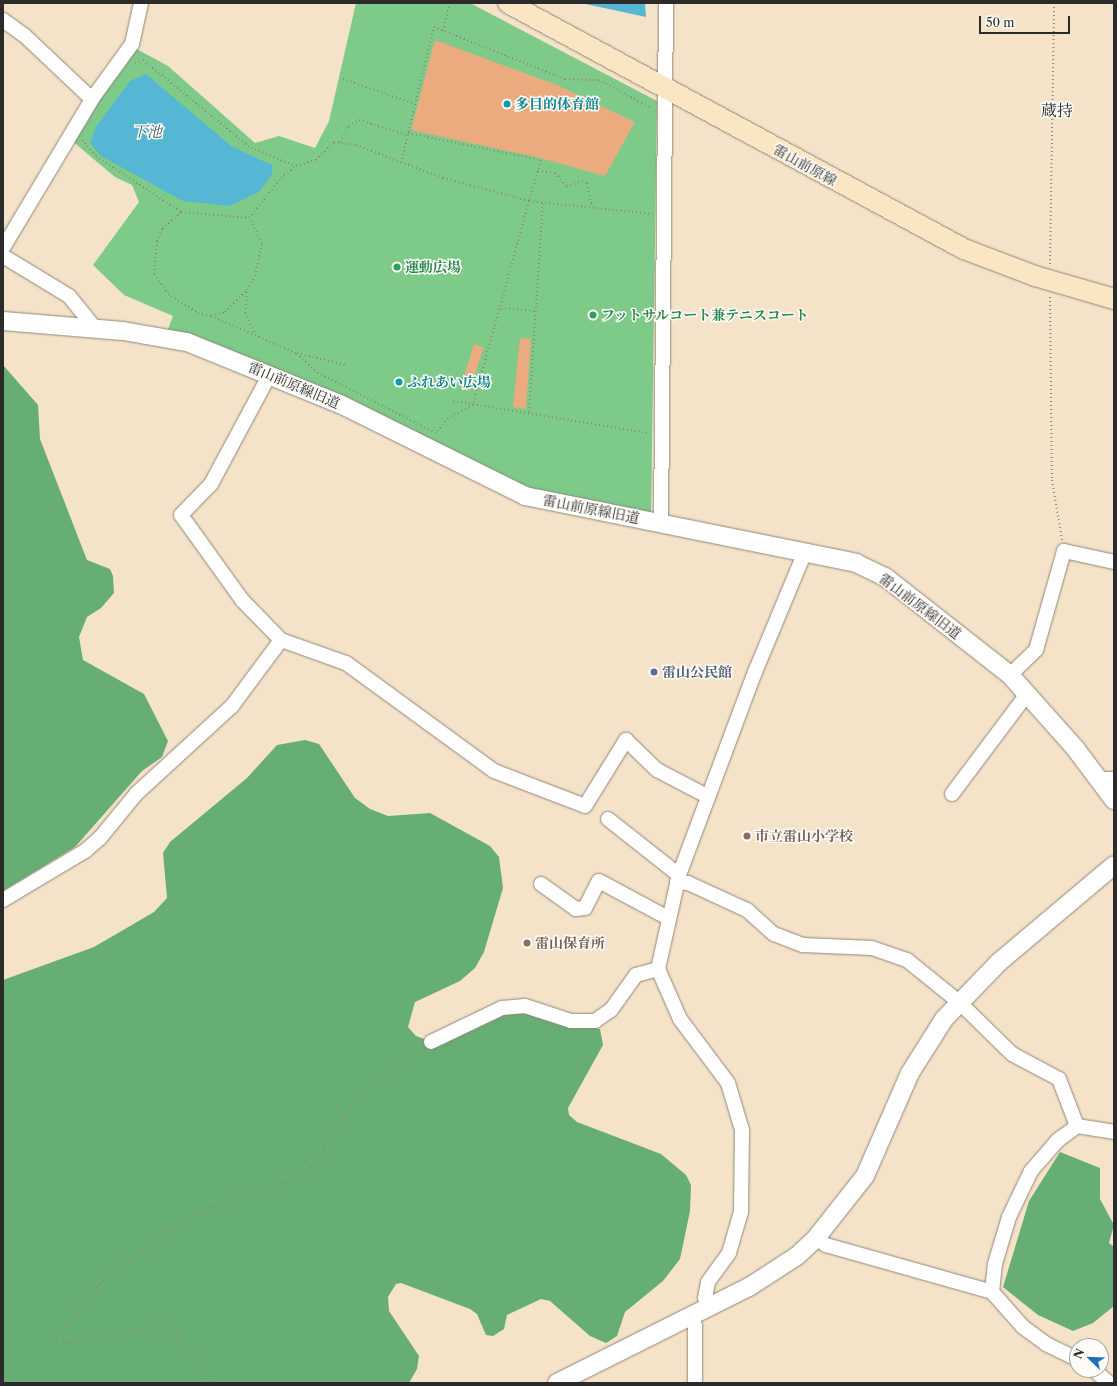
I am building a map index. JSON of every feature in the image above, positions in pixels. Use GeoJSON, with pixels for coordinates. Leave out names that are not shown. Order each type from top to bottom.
{"type":"FeatureCollection","features":[{"type":"Feature","properties":{"kind":"main road","name":"雷山前原線"},"geometry":{"type":"LineString","coordinates":[[508,3],[964,249],[1035,276],[1114,299]]}},
{"type":"Feature","properties":{"kind":"street"},"geometry":{"type":"LineString","coordinates":[[3,248],[92,99],[132,44],[141,3]]}},
{"type":"Feature","properties":{"kind":"street"},"geometry":{"type":"LineString","coordinates":[[661,523],[667,89],[666,3]]}},
{"type":"Feature","properties":{"kind":"street"},"geometry":{"type":"LineString","coordinates":[[3,20],[24,35],[92,99]]}},
{"type":"Feature","properties":{"kind":"street"},"geometry":{"type":"LineString","coordinates":[[3,256],[69,296],[94,327]]}},
{"type":"Feature","properties":{"kind":"street","name":"雷山前原線旧道"},"geometry":{"type":"LineString","coordinates":[[3,321],[94,327],[188,342],[270,374],[340,404],[525,496],[856,563],[885,577],[1010,675],[1106,779],[1114,800]]}},
{"type":"Feature","properties":{"kind":"street"},"geometry":{"type":"LineString","coordinates":[[270,374],[211,484],[181,515],[242,600],[281,640],[346,663],[494,771],[585,806],[626,740],[657,770],[707,796]]}},
{"type":"Feature","properties":{"kind":"street"},"geometry":{"type":"LineString","coordinates":[[1010,675],[1036,650],[1064,551],[1114,562]]}},
{"type":"Feature","properties":{"kind":"street"},"geometry":{"type":"LineString","coordinates":[[708,1307],[704,1298],[708,1282],[729,1253],[740,1218],[744,1183],[742,1130],[728,1083],[680,1019],[658,969],[678,878],[707,796],[806,552]]}},
{"type":"Feature","properties":{"kind":"street"},"geometry":{"type":"LineString","coordinates":[[3,900],[85,851],[100,838],[137,793],[232,706],[281,640]]}},
{"type":"Feature","properties":{"kind":"street"},"geometry":{"type":"LineString","coordinates":[[952,794],[1027,694]]}},
{"type":"Feature","properties":{"kind":"street"},"geometry":{"type":"LineString","coordinates":[[608,819],[678,878],[747,910],[774,934],[803,945],[872,948],[907,960],[959,1002],[1012,1054],[1059,1079],[1077,1126]]}},
{"type":"Feature","properties":{"kind":"street"},"geometry":{"type":"LineString","coordinates":[[557,1383],[691,1316],[778,1269],[816,1238],[865,1176],[919,1056],[959,1002],[998,962],[1114,865]]}},
{"type":"Feature","properties":{"kind":"street"},"geometry":{"type":"LineString","coordinates":[[541,884],[576,909],[585,908],[599,880],[668,918]]}},
{"type":"Feature","properties":{"kind":"street"},"geometry":{"type":"LineString","coordinates":[[432,1042],[502,1008],[525,1006],[571,1021],[595,1021],[611,1010],[636,975],[658,969]]}},
{"type":"Feature","properties":{"kind":"street"},"geometry":{"type":"LineString","coordinates":[[992,1292],[995,1264],[1009,1217],[1031,1171],[1058,1140],[1077,1126],[1114,1132]]}},
{"type":"Feature","properties":{"kind":"street"},"geometry":{"type":"LineString","coordinates":[[816,1238],[826,1245],[992,1292],[1023,1327],[1046,1344],[1069,1355]]}},
{"type":"Feature","properties":{"kind":"street"},"geometry":{"type":"LineString","coordinates":[[691,1316],[695,1326],[695,1383]]}},
{"type":"Feature","properties":{"kind":"path"},"geometry":{"type":"LineString","coordinates":[[443,31],[450,3]]}},
{"type":"Feature","properties":{"kind":"path"},"geometry":{"type":"LineString","coordinates":[[401,163],[434,27],[565,79],[599,80],[651,106],[652,113]]}},
{"type":"Feature","properties":{"kind":"path"},"geometry":{"type":"LineString","coordinates":[[129,68],[143,60],[236,138],[251,148],[296,166]]}},
{"type":"Feature","properties":{"kind":"path"},"geometry":{"type":"LineString","coordinates":[[343,79],[415,104]]}},
{"type":"Feature","properties":{"kind":"path"},"geometry":{"type":"LineString","coordinates":[[296,353],[318,373],[436,433],[448,418],[473,405],[501,308],[540,160],[408,134],[359,120],[348,126],[340,142]]}},
{"type":"Feature","properties":{"kind":"path"},"geometry":{"type":"LineString","coordinates":[[84,135],[81,141],[96,156],[181,212],[250,218]]}},
{"type":"Feature","properties":{"kind":"path"},"geometry":{"type":"LineString","coordinates":[[250,218],[280,178],[296,166],[316,160],[328,146],[340,142],[401,163],[529,201],[543,200],[655,215],[655,207]]}},
{"type":"Feature","properties":{"kind":"path"},"geometry":{"type":"LineString","coordinates":[[538,171],[556,173],[567,187],[582,181],[587,183],[592,206]]}},
{"type":"Feature","properties":{"kind":"path"},"geometry":{"type":"LineString","coordinates":[[529,412],[543,200]]}},
{"type":"Feature","properties":{"kind":"path"},"geometry":{"type":"LineString","coordinates":[[181,212],[162,229],[154,252],[154,274],[168,294],[198,313],[211,316],[296,353],[346,365]]}},
{"type":"Feature","properties":{"kind":"path"},"geometry":{"type":"LineString","coordinates":[[250,218],[262,243],[259,263],[247,290],[245,313],[250,330],[257,337]]}},
{"type":"Feature","properties":{"kind":"path"},"geometry":{"type":"LineString","coordinates":[[211,316],[225,312],[247,290]]}},
{"type":"Feature","properties":{"kind":"path"},"geometry":{"type":"LineString","coordinates":[[501,308],[536,311]]}},
{"type":"Feature","properties":{"kind":"path"},"geometry":{"type":"LineString","coordinates":[[453,401],[529,412],[653,434]]}},
{"type":"Feature","properties":{"kind":"path"},"geometry":{"type":"LineString","coordinates":[[208,1383],[176,1335],[165,1328],[154,1326],[65,1343],[63,1336],[69,1323],[100,1284],[163,1232],[210,1208],[294,1179],[312,1167],[358,1095],[432,1042]]}},
{"type":"Feature","properties":{"kind":"green space"},"geometry":{"type":"Polygon","coordinates":[[[356,3],[470,3],[657,101],[651,517],[526,492],[167,332],[173,316],[124,295],[93,265],[139,202],[132,185],[115,177],[71,140],[133,47],[168,66],[255,143],[279,136],[315,148],[329,121],[356,3]]]}},
{"type":"Feature","properties":{"kind":"green space"},"geometry":{"type":"Polygon","coordinates":[[[3,365],[38,405],[40,439],[87,560],[110,569],[113,576],[114,593],[101,608],[87,617],[79,637],[83,660],[144,694],[168,741],[162,757],[142,771],[75,847],[3,891],[3,365]]]}},
{"type":"Feature","properties":{"kind":"green space"},"geometry":{"type":"Polygon","coordinates":[[[305,740],[319,744],[355,798],[370,809],[388,816],[430,813],[490,846],[499,857],[503,888],[484,952],[475,968],[460,981],[415,1002],[408,1027],[416,1036],[424,1039],[508,1013],[524,1012],[600,1029],[603,1045],[568,1108],[569,1115],[577,1122],[661,1154],[686,1175],[691,1185],[690,1211],[680,1259],[663,1281],[625,1312],[617,1336],[606,1343],[590,1336],[550,1301],[541,1299],[507,1315],[504,1329],[493,1336],[486,1335],[477,1314],[470,1309],[401,1283],[396,1284],[388,1297],[389,1311],[419,1356],[417,1369],[409,1383],[3,1383],[3,980],[94,947],[154,912],[167,898],[163,853],[170,842],[247,778],[277,745],[305,740]]]}},
{"type":"Feature","properties":{"kind":"green space"},"geometry":{"type":"Polygon","coordinates":[[[1060,1152],[1100,1168],[1100,1199],[1114,1225],[1109,1243],[1114,1247],[1114,1306],[1093,1323],[1073,1331],[1038,1315],[1003,1287],[1029,1201],[1060,1152]]]}},
{"type":"Feature","properties":{"kind":"water"},"geometry":{"type":"Polygon","coordinates":[[[581,3],[645,3],[646,17],[581,3]]]}},
{"type":"Feature","properties":{"kind":"water","name":"下池"},"geometry":{"type":"Polygon","coordinates":[[[146,74],[231,146],[272,165],[272,174],[260,191],[230,206],[183,201],[101,156],[90,143],[96,127],[130,81],[146,74]]]}},
{"type":"Feature","properties":{"kind":"building","name":"多目的体育館"},"geometry":{"type":"Polygon","coordinates":[[[435,40],[557,85],[635,122],[605,176],[536,157],[411,130],[435,40]]]}},
{"type":"Feature","properties":{"kind":"building"},"geometry":{"type":"Polygon","coordinates":[[[520,338],[531,339],[526,409],[513,407],[520,338]]]}},
{"type":"Feature","properties":{"kind":"building"},"geometry":{"type":"Polygon","coordinates":[[[474,344],[484,347],[470,391],[461,388],[474,344]]]}},
{"type":"Feature","properties":{"kind":"place","name":"多目的体育館"},"geometry":{"type":"Point","coordinates":[507,104]}},
{"type":"Feature","properties":{"kind":"place","name":"運動広場"},"geometry":{"type":"Point","coordinates":[397,267]}},
{"type":"Feature","properties":{"kind":"place","name":"フットサルコート兼テニスコート"},"geometry":{"type":"Point","coordinates":[593,315]}},
{"type":"Feature","properties":{"kind":"place","name":"ふれあい広場"},"geometry":{"type":"Point","coordinates":[399,382]}},
{"type":"Feature","properties":{"kind":"place","name":"雷山公民館"},"geometry":{"type":"Point","coordinates":[654,672]}},
{"type":"Feature","properties":{"kind":"place","name":"市立雷山小学校"},"geometry":{"type":"Point","coordinates":[747,836]}},
{"type":"Feature","properties":{"kind":"place","name":"雷山保育所"},"geometry":{"type":"Point","coordinates":[527,943]}},
{"type":"Feature","properties":{"kind":"district","name":"蔵持"},"geometry":{"type":"Point","coordinates":[1057,110]}}]}
